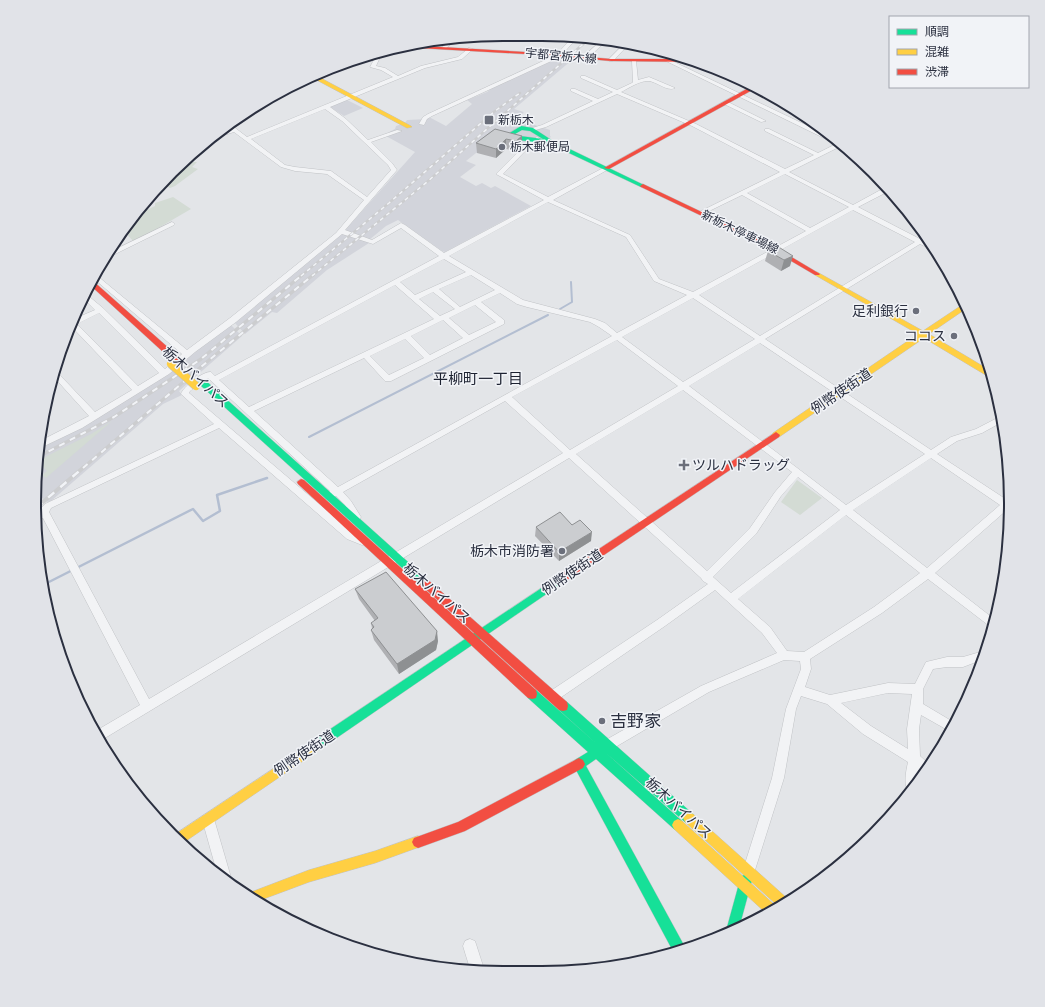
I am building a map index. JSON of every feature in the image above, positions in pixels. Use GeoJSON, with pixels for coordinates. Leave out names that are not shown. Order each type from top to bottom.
{"type":"FeatureCollection","features":[{"type":"Feature","properties":{"kind":"main road","name":"宇都宮栃木線"},"geometry":{"type":"LineString","coordinates":[[429,47],[471,49],[584,59],[674,61]]}},
{"type":"Feature","properties":{"kind":"main road"},"geometry":{"type":"LineString","coordinates":[[319,79],[409,127]]}},
{"type":"Feature","properties":{"kind":"main road"},"geometry":{"type":"LineString","coordinates":[[607,168],[749,90]]}},
{"type":"Feature","properties":{"kind":"main road","name":"新栃木停車場線"},"geometry":{"type":"LineString","coordinates":[[526,142],[513,137],[511,133],[519,128],[532,129],[541,133],[551,142],[777,250],[983,369]]}},
{"type":"Feature","properties":{"kind":"main road"},"geometry":{"type":"LineString","coordinates":[[526,142],[541,133]]}},
{"type":"Feature","properties":{"kind":"main road","name":"栃木バイパス"},"geometry":{"type":"LineString","coordinates":[[96,286],[174,362]]}},
{"type":"Feature","properties":{"kind":"main road","name":"栃木バイパス"},"geometry":{"type":"LineString","coordinates":[[93,292],[199,384],[332,493],[392,560],[471,639],[768,907]]}},
{"type":"Feature","properties":{"kind":"main road","name":"例幣使街道"},"geometry":{"type":"LineString","coordinates":[[182,836],[481,632],[645,523],[961,309]]}},
{"type":"Feature","properties":{"kind":"main road","name":"栃木バイパス"},"geometry":{"type":"LineString","coordinates":[[199,384],[369,545],[392,560],[481,632],[780,899]]}},
{"type":"Feature","properties":{"kind":"main road"},"geometry":{"type":"LineString","coordinates":[[257,895],[309,876],[375,857],[461,827],[579,764],[608,745]]}},
{"type":"Feature","properties":{"kind":"main road"},"geometry":{"type":"LineString","coordinates":[[579,764],[677,945]]}},
{"type":"Feature","properties":{"kind":"main road"},"geometry":{"type":"LineString","coordinates":[[734,923],[749,870]]}},
{"type":"Feature","properties":{"kind":"street"},"geometry":{"type":"LineString","coordinates":[[422,124],[425,118],[430,115],[558,56],[570,42]]}},
{"type":"Feature","properties":{"kind":"street"},"geometry":{"type":"LineString","coordinates":[[443,48],[448,44]]}},
{"type":"Feature","properties":{"kind":"street"},"geometry":{"type":"LineString","coordinates":[[584,59],[600,45]]}},
{"type":"Feature","properties":{"kind":"street"},"geometry":{"type":"LineString","coordinates":[[611,60],[622,48]]}},
{"type":"Feature","properties":{"kind":"street"},"geometry":{"type":"LineString","coordinates":[[247,139],[423,68],[460,58],[471,49]]}},
{"type":"Feature","properties":{"kind":"street"},"geometry":{"type":"LineString","coordinates":[[377,59],[373,67],[383,69],[398,78]]}},
{"type":"Feature","properties":{"kind":"street"},"geometry":{"type":"LineString","coordinates":[[634,61],[636,82]]}},
{"type":"Feature","properties":{"kind":"street"},"geometry":{"type":"LineString","coordinates":[[668,61],[816,132]]}},
{"type":"Feature","properties":{"kind":"street"},"geometry":{"type":"LineString","coordinates":[[583,77],[690,123],[924,244]]}},
{"type":"Feature","properties":{"kind":"street"},"geometry":{"type":"LineString","coordinates":[[541,133],[598,101],[636,82],[649,79],[672,88]]}},
{"type":"Feature","properties":{"kind":"street"},"geometry":{"type":"LineString","coordinates":[[573,90],[598,101]]}},
{"type":"Feature","properties":{"kind":"street"},"geometry":{"type":"LineString","coordinates":[[726,104],[763,121]]}},
{"type":"Feature","properties":{"kind":"street"},"geometry":{"type":"LineString","coordinates":[[45,444],[94,417],[164,373],[233,320],[340,231],[368,200],[387,175],[393,171],[393,168],[344,120],[326,107]]}},
{"type":"Feature","properties":{"kind":"street"},"geometry":{"type":"LineString","coordinates":[[229,132],[234,130],[283,166],[295,169],[329,172],[368,200]]}},
{"type":"Feature","properties":{"kind":"street"},"geometry":{"type":"LineString","coordinates":[[767,130],[818,155]]}},
{"type":"Feature","properties":{"kind":"street"},"geometry":{"type":"LineString","coordinates":[[366,142],[398,132]]}},
{"type":"Feature","properties":{"kind":"street"},"geometry":{"type":"LineString","coordinates":[[526,142],[499,174],[549,200],[628,236],[656,280],[694,295],[1004,501]]}},
{"type":"Feature","properties":{"kind":"street"},"geometry":{"type":"LineString","coordinates":[[701,213],[835,147]]}},
{"type":"Feature","properties":{"kind":"street"},"geometry":{"type":"LineString","coordinates":[[215,380],[607,168]]}},
{"type":"Feature","properties":{"kind":"street"},"geometry":{"type":"LineString","coordinates":[[369,545],[350,536],[184,392],[208,374],[310,467],[332,493],[883,192]]}},
{"type":"Feature","properties":{"kind":"street"},"geometry":{"type":"LineString","coordinates":[[742,193],[811,231]]}},
{"type":"Feature","properties":{"kind":"street"},"geometry":{"type":"LineString","coordinates":[[116,252],[172,224]]}},
{"type":"Feature","properties":{"kind":"street"},"geometry":{"type":"LineString","coordinates":[[340,231],[373,242],[401,225],[444,256],[498,291],[520,302],[533,307],[588,318],[602,325],[761,444],[989,621]]}},
{"type":"Feature","properties":{"kind":"street"},"geometry":{"type":"LineString","coordinates":[[102,733],[683,386],[920,242]]}},
{"type":"Feature","properties":{"kind":"street"},"geometry":{"type":"LineString","coordinates":[[414,298],[470,272]]}},
{"type":"Feature","properties":{"kind":"street"},"geometry":{"type":"LineString","coordinates":[[99,280],[187,354]]}},
{"type":"Feature","properties":{"kind":"street"},"geometry":{"type":"LineString","coordinates":[[395,282],[468,339]]}},
{"type":"Feature","properties":{"kind":"street"},"geometry":{"type":"LineString","coordinates":[[434,289],[459,309]]}},
{"type":"Feature","properties":{"kind":"street"},"geometry":{"type":"LineString","coordinates":[[249,410],[498,291]]}},
{"type":"Feature","properties":{"kind":"street"},"geometry":{"type":"LineString","coordinates":[[89,300],[164,373]]}},
{"type":"Feature","properties":{"kind":"street"},"geometry":{"type":"LineString","coordinates":[[364,354],[388,379],[500,322],[476,302]]}},
{"type":"Feature","properties":{"kind":"street"},"geometry":{"type":"LineString","coordinates":[[79,320],[100,310]]}},
{"type":"Feature","properties":{"kind":"street"},"geometry":{"type":"LineString","coordinates":[[76,327],[137,390]]}},
{"type":"Feature","properties":{"kind":"street"},"geometry":{"type":"LineString","coordinates":[[405,335],[429,358]]}},
{"type":"Feature","properties":{"kind":"street"},"geometry":{"type":"LineString","coordinates":[[59,378],[94,417]]}},
{"type":"Feature","properties":{"kind":"street"},"geometry":{"type":"LineString","coordinates":[[506,397],[766,630],[784,655]]}},
{"type":"Feature","properties":{"kind":"street"},"geometry":{"type":"LineString","coordinates":[[730,599],[846,510],[954,439],[979,431],[997,422]]}},
{"type":"Feature","properties":{"kind":"street"},"geometry":{"type":"LineString","coordinates":[[41,514],[48,506],[221,424]]}},
{"type":"Feature","properties":{"kind":"street"},"geometry":{"type":"LineString","coordinates":[[553,696],[661,623],[710,581],[753,531],[778,494],[797,472]]}},
{"type":"Feature","properties":{"kind":"street"},"geometry":{"type":"LineString","coordinates":[[608,745],[705,688],[784,655],[805,657],[878,610],[928,573],[1004,508]]}},
{"type":"Feature","properties":{"kind":"street"},"geometry":{"type":"LineString","coordinates":[[44,512],[147,707]]}},
{"type":"Feature","properties":{"kind":"street"},"geometry":{"type":"LineString","coordinates":[[749,870],[778,778],[791,709],[806,668],[805,657]]}},
{"type":"Feature","properties":{"kind":"street"},"geometry":{"type":"LineString","coordinates":[[911,781],[914,759],[913,729],[917,707],[918,689],[930,665],[947,662],[964,662],[977,657]]}},
{"type":"Feature","properties":{"kind":"street"},"geometry":{"type":"LineString","coordinates":[[830,700],[888,688],[918,689]]}},
{"type":"Feature","properties":{"kind":"street"},"geometry":{"type":"LineString","coordinates":[[798,690],[830,700],[866,730],[914,759],[922,766]]}},
{"type":"Feature","properties":{"kind":"street"},"geometry":{"type":"LineString","coordinates":[[917,707],[947,725]]}},
{"type":"Feature","properties":{"kind":"street"},"geometry":{"type":"LineString","coordinates":[[208,819],[223,871]]}},
{"type":"Feature","properties":{"kind":"street"},"geometry":{"type":"LineString","coordinates":[[470,946],[476,965]]}},
{"type":"Feature","properties":{"kind":"shaded area"},"geometry":{"type":"Polygon","coordinates":[[[559,57],[572,60],[514,109],[524,112],[517,119],[550,130],[551,137],[542,142],[476,153],[466,161],[476,165],[460,177],[476,186],[482,183],[491,188],[495,186],[531,206],[445,252],[398,220],[386,226],[369,240],[345,230],[415,152],[386,136],[390,135],[389,132],[395,129],[396,126],[405,123],[407,120],[427,119],[429,117],[446,126],[472,104],[467,100],[487,92],[496,85],[559,57]]]}},
{"type":"Feature","properties":{"kind":"shaded area"},"geometry":{"type":"Polygon","coordinates":[[[347,100],[363,108],[344,116],[330,107],[347,100]]]}},
{"type":"Feature","properties":{"kind":"shaded area"},"geometry":{"type":"Polygon","coordinates":[[[193,162],[197,162],[192,167],[198,169],[175,186],[170,188],[167,186],[193,162]]]}},
{"type":"Feature","properties":{"kind":"shaded area"},"geometry":{"type":"Polygon","coordinates":[[[173,197],[191,209],[134,242],[128,235],[147,210],[155,206],[155,203],[173,197]]]}},
{"type":"Feature","properties":{"kind":"shaded area"},"geometry":{"type":"Polygon","coordinates":[[[343,233],[369,243],[327,270],[277,313],[272,312],[245,334],[234,322],[343,233]]]}},
{"type":"Feature","properties":{"kind":"shaded area"},"geometry":{"type":"Polygon","coordinates":[[[231,325],[242,336],[179,391],[182,395],[163,404],[51,501],[48,502],[41,497],[45,446],[77,430],[169,372],[186,360],[192,353],[231,325]]]}},
{"type":"Feature","properties":{"kind":"shaded area"},"geometry":{"type":"Polygon","coordinates":[[[112,421],[46,478],[42,475],[47,471],[43,467],[44,458],[91,434],[112,421]]]}},
{"type":"Feature","properties":{"kind":"shaded area"},"geometry":{"type":"Polygon","coordinates":[[[797,480],[822,498],[800,515],[781,502],[797,480]]]}},
{"type":"Feature","properties":{"kind":"building"},"geometry":{"type":"Polygon","coordinates":[[[495,129],[522,136],[516,141],[506,139],[496,149],[476,143],[495,129]]]}},
{"type":"Feature","properties":{"kind":"building"},"geometry":{"type":"Polygon","coordinates":[[[777,246],[793,256],[784,260],[768,251],[777,246]]]}},
{"type":"Feature","properties":{"kind":"building"},"geometry":{"type":"Polygon","coordinates":[[[560,512],[572,525],[580,520],[592,532],[559,552],[536,527],[560,512]]]}},
{"type":"Feature","properties":{"kind":"building"},"geometry":{"type":"Polygon","coordinates":[[[386,572],[437,631],[435,640],[397,664],[371,630],[374,627],[371,623],[378,618],[355,589],[386,572]]]}},
{"type":"Feature","properties":{"kind":"waterway"},"geometry":{"type":"LineString","coordinates":[[560,309],[572,302],[571,282]]}},
{"type":"Feature","properties":{"kind":"waterway"},"geometry":{"type":"LineString","coordinates":[[309,437],[548,315]]}},
{"type":"Feature","properties":{"kind":"waterway"},"geometry":{"type":"LineString","coordinates":[[48,582],[193,509],[203,521],[220,511],[217,495],[267,478]]}},
{"type":"Feature","properties":{"kind":"railway"},"geometry":{"type":"LineString","coordinates":[[312,276],[427,182],[584,43]]}},
{"type":"Feature","properties":{"kind":"railway"},"geometry":{"type":"LineString","coordinates":[[301,276],[389,203],[495,111],[520,93]]}},
{"type":"Feature","properties":{"kind":"railway"},"geometry":{"type":"LineString","coordinates":[[44,454],[114,417],[201,359],[302,275]]}},
{"type":"Feature","properties":{"kind":"railway"},"geometry":{"type":"LineString","coordinates":[[83,468],[208,361],[313,275]]}},
{"type":"Feature","properties":{"kind":"railway"},"geometry":{"type":"LineString","coordinates":[[41,504],[84,467]]}},
{"type":"Feature","properties":{"kind":"traffic: fast"},"geometry":{"type":"LineString","coordinates":[[551,142],[519,138],[511,134],[521,128],[531,129],[551,142],[643,186]]}},
{"type":"Feature","properties":{"kind":"traffic: fast"},"geometry":{"type":"LineString","coordinates":[[202,382],[424,582]]}},
{"type":"Feature","properties":{"kind":"traffic: fast"},"geometry":{"type":"LineString","coordinates":[[315,746],[558,581]]}},
{"type":"Feature","properties":{"kind":"traffic: fast"},"geometry":{"type":"LineString","coordinates":[[532,694],[678,825]]}},
{"type":"Feature","properties":{"kind":"traffic: fast"},"geometry":{"type":"LineString","coordinates":[[563,706],[689,818]]}},
{"type":"Feature","properties":{"kind":"traffic: fast"},"geometry":{"type":"LineString","coordinates":[[603,748],[579,764],[677,945]]}},
{"type":"Feature","properties":{"kind":"traffic: fast"},"geometry":{"type":"LineString","coordinates":[[734,924],[746,880]]}},
{"type":"Feature","properties":{"kind":"traffic: slow"},"geometry":{"type":"LineString","coordinates":[[320,79],[409,127]]}},
{"type":"Feature","properties":{"kind":"traffic: slow"},"geometry":{"type":"LineString","coordinates":[[817,274],[923,334]]}},
{"type":"Feature","properties":{"kind":"traffic: slow"},"geometry":{"type":"LineString","coordinates":[[776,435],[961,309]]}},
{"type":"Feature","properties":{"kind":"traffic: slow"},"geometry":{"type":"LineString","coordinates":[[923,334],[984,370]]}},
{"type":"Feature","properties":{"kind":"traffic: slow"},"geometry":{"type":"LineString","coordinates":[[171,364],[196,386]]}},
{"type":"Feature","properties":{"kind":"traffic: slow"},"geometry":{"type":"LineString","coordinates":[[182,836],[315,746]]}},
{"type":"Feature","properties":{"kind":"traffic: slow"},"geometry":{"type":"LineString","coordinates":[[689,818],[780,899]]}},
{"type":"Feature","properties":{"kind":"traffic: slow"},"geometry":{"type":"LineString","coordinates":[[678,825],[768,907]]}},
{"type":"Feature","properties":{"kind":"traffic: slow"},"geometry":{"type":"LineString","coordinates":[[257,895],[309,876],[375,857],[418,842]]}},
{"type":"Feature","properties":{"kind":"traffic: jam"},"geometry":{"type":"LineString","coordinates":[[428,47],[542,54],[611,60],[673,61]]}},
{"type":"Feature","properties":{"kind":"traffic: jam"},"geometry":{"type":"LineString","coordinates":[[607,168],[748,90]]}},
{"type":"Feature","properties":{"kind":"traffic: jam"},"geometry":{"type":"LineString","coordinates":[[643,186],[771,247],[817,274]]}},
{"type":"Feature","properties":{"kind":"traffic: jam"},"geometry":{"type":"LineString","coordinates":[[96,286],[177,360]]}},
{"type":"Feature","properties":{"kind":"traffic: jam"},"geometry":{"type":"LineString","coordinates":[[558,581],[776,435]]}},
{"type":"Feature","properties":{"kind":"traffic: jam"},"geometry":{"type":"LineString","coordinates":[[301,482],[532,694]]}},
{"type":"Feature","properties":{"kind":"traffic: jam"},"geometry":{"type":"LineString","coordinates":[[424,582],[563,706]]}},
{"type":"Feature","properties":{"kind":"traffic: jam"},"geometry":{"type":"LineString","coordinates":[[418,842],[461,827],[579,764]]}},
{"type":"Feature","properties":{"kind":"place","name":"新栃木"},"geometry":{"type":"Point","coordinates":[489,120]}},
{"type":"Feature","properties":{"kind":"place","name":"栃木郵便局"},"geometry":{"type":"Point","coordinates":[502,147]}},
{"type":"Feature","properties":{"kind":"place","name":"足利銀行"},"geometry":{"type":"Point","coordinates":[916,311]}},
{"type":"Feature","properties":{"kind":"place","name":"ココス"},"geometry":{"type":"Point","coordinates":[954,336]}},
{"type":"Feature","properties":{"kind":"place","name":"ツルハドラッグ"},"geometry":{"type":"Point","coordinates":[684,465]}},
{"type":"Feature","properties":{"kind":"place","name":"栃木市消防署"},"geometry":{"type":"Point","coordinates":[562,551]}},
{"type":"Feature","properties":{"kind":"place","name":"吉野家"},"geometry":{"type":"Point","coordinates":[602,721]}},
{"type":"Feature","properties":{"kind":"district","name":"平柳町一丁目"},"geometry":{"type":"Point","coordinates":[478,379]}}]}
